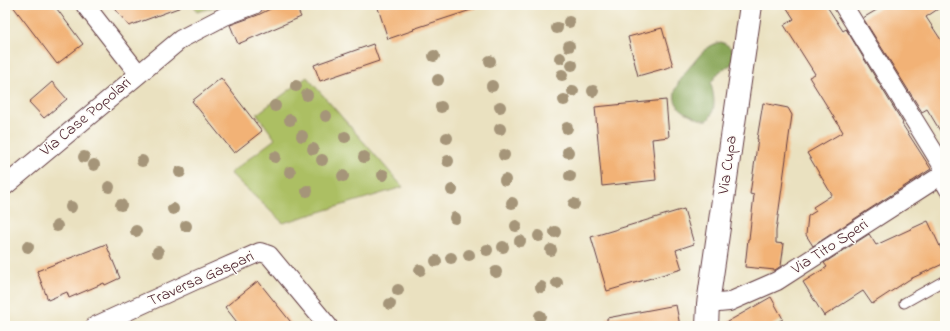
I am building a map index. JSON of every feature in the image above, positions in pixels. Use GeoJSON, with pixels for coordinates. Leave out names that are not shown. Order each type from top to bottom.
{"type":"FeatureCollection","features":[{"type":"Feature","properties":{"kind":"street","name":"Via Case Popolari"},"geometry":{"type":"LineString","coordinates":[[5,186],[138,73],[85,5]]}},
{"type":"Feature","properties":{"kind":"street"},"geometry":{"type":"LineString","coordinates":[[138,73],[181,38],[225,16],[254,5]]}},
{"type":"Feature","properties":{"kind":"street","name":"Via Cupa"},"geometry":{"type":"LineString","coordinates":[[707,326],[708,304],[751,5]]}},
{"type":"Feature","properties":{"kind":"street","name":"Via Tito Speri"},"geometry":{"type":"LineString","coordinates":[[708,304],[729,302],[777,281],[943,178],[843,5]]}},
{"type":"Feature","properties":{"kind":"street","name":"Traversa Gaspari"},"geometry":{"type":"LineString","coordinates":[[95,326],[254,254],[264,253],[273,259],[328,326]]}},
{"type":"Feature","properties":{"kind":"lane"},"geometry":{"type":"LineString","coordinates":[[904,303],[945,280]]}},
{"type":"Feature","properties":{"kind":"green space"},"geometry":{"type":"Polygon","coordinates":[[[194,5],[223,5],[197,12],[194,5]]]}},
{"type":"Feature","properties":{"kind":"green space"},"geometry":{"type":"Polygon","coordinates":[[[721,42],[732,50],[732,64],[719,72],[711,83],[714,98],[713,112],[708,120],[701,120],[682,110],[676,103],[676,90],[683,75],[703,52],[712,45],[721,42]]]}},
{"type":"Feature","properties":{"kind":"green space"},"geometry":{"type":"Polygon","coordinates":[[[307,77],[403,187],[283,223],[230,173],[275,139],[257,114],[307,77]]]}},
{"type":"Feature","properties":{"kind":"building"},"geometry":{"type":"Polygon","coordinates":[[[12,5],[54,5],[83,44],[57,64],[12,5]]]}},
{"type":"Feature","properties":{"kind":"building"},"geometry":{"type":"Polygon","coordinates":[[[112,5],[181,5],[181,7],[129,26],[112,5]]]}},
{"type":"Feature","properties":{"kind":"building"},"geometry":{"type":"Polygon","coordinates":[[[278,5],[295,5],[301,17],[238,44],[230,25],[258,15],[278,5]]]}},
{"type":"Feature","properties":{"kind":"building"},"geometry":{"type":"Polygon","coordinates":[[[377,5],[476,5],[477,8],[413,29],[414,30],[388,39],[377,5]]]}},
{"type":"Feature","properties":{"kind":"building"},"geometry":{"type":"Polygon","coordinates":[[[785,5],[826,5],[843,31],[846,29],[903,123],[902,124],[931,169],[813,246],[806,235],[808,216],[816,211],[813,207],[832,195],[807,153],[843,132],[809,77],[815,74],[784,25],[794,19],[785,5]]]}},
{"type":"Feature","properties":{"kind":"building"},"geometry":{"type":"Polygon","coordinates":[[[885,5],[944,5],[926,17],[945,46],[945,139],[927,109],[922,112],[863,18],[885,5]]]}},
{"type":"Feature","properties":{"kind":"building"},"geometry":{"type":"Polygon","coordinates":[[[662,28],[673,66],[638,76],[628,37],[662,28]]]}},
{"type":"Feature","properties":{"kind":"building"},"geometry":{"type":"Polygon","coordinates":[[[373,44],[379,61],[320,81],[314,65],[373,44]]]}},
{"type":"Feature","properties":{"kind":"building"},"geometry":{"type":"Polygon","coordinates":[[[221,78],[262,131],[234,153],[192,101],[221,78]]]}},
{"type":"Feature","properties":{"kind":"building"},"geometry":{"type":"Polygon","coordinates":[[[52,82],[67,99],[44,118],[29,102],[52,82]]]}},
{"type":"Feature","properties":{"kind":"building"},"geometry":{"type":"Polygon","coordinates":[[[666,100],[669,137],[652,139],[656,180],[602,186],[595,107],[666,100]]]}},
{"type":"Feature","properties":{"kind":"building"},"geometry":{"type":"Polygon","coordinates":[[[763,103],[788,108],[792,115],[776,231],[776,243],[784,244],[781,266],[775,270],[745,267],[754,195],[750,194],[763,103]]]}},
{"type":"Feature","properties":{"kind":"building"},"geometry":{"type":"Polygon","coordinates":[[[684,209],[694,244],[676,250],[682,269],[607,291],[591,237],[684,209]]]}},
{"type":"Feature","properties":{"kind":"building"},"geometry":{"type":"Polygon","coordinates":[[[928,221],[945,257],[945,263],[910,279],[872,304],[863,291],[824,316],[803,282],[827,267],[824,263],[869,234],[876,245],[928,221]]]}},
{"type":"Feature","properties":{"kind":"building"},"geometry":{"type":"Polygon","coordinates":[[[106,244],[120,278],[69,298],[67,292],[48,300],[37,271],[106,244]]]}},
{"type":"Feature","properties":{"kind":"building"},"geometry":{"type":"Polygon","coordinates":[[[258,281],[294,326],[240,326],[225,307],[258,281]]]}},
{"type":"Feature","properties":{"kind":"building"},"geometry":{"type":"Polygon","coordinates":[[[771,297],[783,319],[770,326],[720,326],[771,297]]]}},
{"type":"Feature","properties":{"kind":"building"},"geometry":{"type":"Polygon","coordinates":[[[676,305],[680,326],[607,326],[607,318],[676,305]]]}}]}
